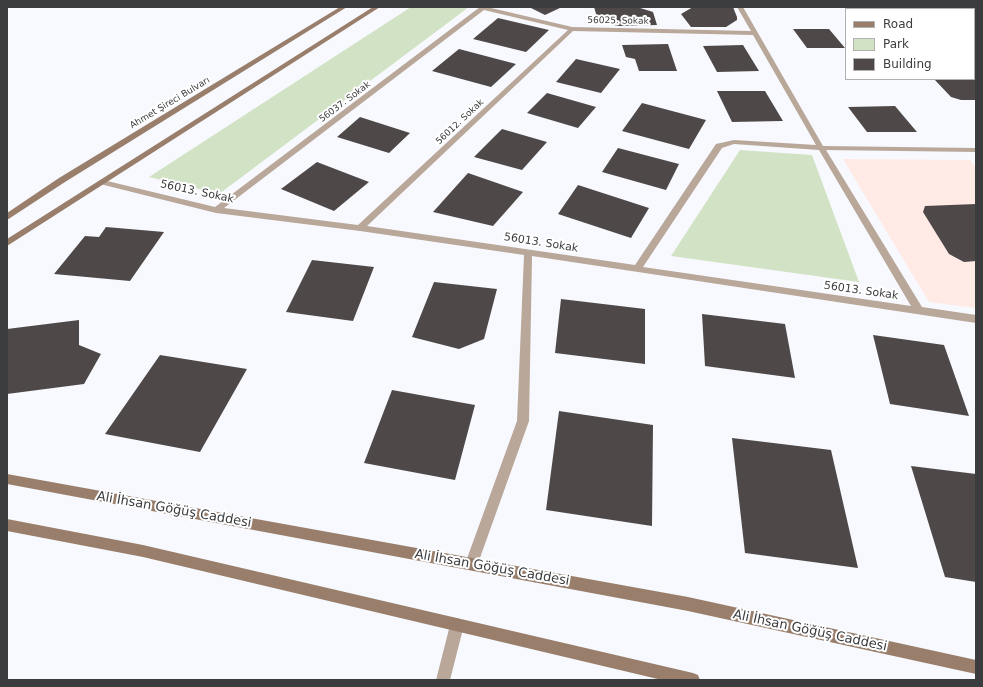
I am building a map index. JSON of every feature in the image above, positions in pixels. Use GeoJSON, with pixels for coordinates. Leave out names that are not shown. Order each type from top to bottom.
{"type":"FeatureCollection","features":[{"type":"Feature","properties":{"kind":"main road","name":"Ahmet Şireci Bulvarı"},"geometry":{"type":"LineString","coordinates":[[7,217],[62,180],[344,7]]}},
{"type":"Feature","properties":{"kind":"main road"},"geometry":{"type":"LineString","coordinates":[[7,244],[377,7]]}},
{"type":"Feature","properties":{"kind":"main road","name":"Ali İhsan Göğüş Caddesi"},"geometry":{"type":"LineString","coordinates":[[7,479],[688,604],[976,667]]}},
{"type":"Feature","properties":{"kind":"main road"},"geometry":{"type":"LineString","coordinates":[[7,525],[143,551],[692,680]]}},
{"type":"Feature","properties":{"kind":"street","name":"56025. Sokak"},"geometry":{"type":"LineString","coordinates":[[483,7],[572,29],[755,33]]}},
{"type":"Feature","properties":{"kind":"street","name":"56037. Sokak"},"geometry":{"type":"LineString","coordinates":[[216,210],[483,7]]}},
{"type":"Feature","properties":{"kind":"street"},"geometry":{"type":"LineString","coordinates":[[740,7],[821,148],[919,311]]}},
{"type":"Feature","properties":{"kind":"street","name":"56012. Sokak"},"geometry":{"type":"LineString","coordinates":[[360,228],[572,29]]}},
{"type":"Feature","properties":{"kind":"street"},"geometry":{"type":"LineString","coordinates":[[637,269],[719,146],[734,142],[821,148],[976,150]]}},
{"type":"Feature","properties":{"kind":"street","name":"56013. Sokak"},"geometry":{"type":"LineString","coordinates":[[103,182],[216,210],[360,228],[976,319]]}},
{"type":"Feature","properties":{"kind":"street"},"geometry":{"type":"LineString","coordinates":[[471,564],[523,421],[528,253]]}},
{"type":"Feature","properties":{"kind":"street"},"geometry":{"type":"LineString","coordinates":[[443,680],[457,625]]}},
{"type":"Feature","properties":{"kind":"shaded area"},"geometry":{"type":"Polygon","coordinates":[[[843,159],[970,160],[976,168],[976,308],[929,302],[843,159]]]}},
{"type":"Feature","properties":{"kind":"green space"},"geometry":{"type":"Polygon","coordinates":[[[411,7],[469,7],[219,194],[149,177],[411,7]]]}},
{"type":"Feature","properties":{"kind":"green space"},"geometry":{"type":"Polygon","coordinates":[[[740,150],[812,155],[859,282],[671,256],[740,150]]]}},
{"type":"Feature","properties":{"kind":"building"},"geometry":{"type":"Polygon","coordinates":[[[529,7],[562,7],[545,15],[529,7]]]}},
{"type":"Feature","properties":{"kind":"building"},"geometry":{"type":"Polygon","coordinates":[[[594,7],[637,7],[653,12],[657,25],[619,26],[609,24],[597,17],[594,7]]]}},
{"type":"Feature","properties":{"kind":"building"},"geometry":{"type":"Polygon","coordinates":[[[693,7],[733,7],[737,20],[726,27],[691,27],[681,14],[693,7]]]}},
{"type":"Feature","properties":{"kind":"building"},"geometry":{"type":"Polygon","coordinates":[[[869,7],[922,8],[870,8],[869,7]]]}},
{"type":"Feature","properties":{"kind":"building"},"geometry":{"type":"Polygon","coordinates":[[[498,18],[549,30],[526,52],[473,39],[498,18]]]}},
{"type":"Feature","properties":{"kind":"building"},"geometry":{"type":"Polygon","coordinates":[[[793,29],[829,29],[845,48],[807,48],[793,29]]]}},
{"type":"Feature","properties":{"kind":"building"},"geometry":{"type":"Polygon","coordinates":[[[668,44],[677,71],[639,71],[635,59],[626,57],[622,45],[668,44]]]}},
{"type":"Feature","properties":{"kind":"building"},"geometry":{"type":"Polygon","coordinates":[[[743,45],[759,71],[717,72],[703,46],[743,45]]]}},
{"type":"Feature","properties":{"kind":"building"},"geometry":{"type":"Polygon","coordinates":[[[459,49],[516,64],[491,87],[432,71],[459,49]]]}},
{"type":"Feature","properties":{"kind":"building"},"geometry":{"type":"Polygon","coordinates":[[[576,59],[620,69],[601,93],[556,82],[576,59]]]}},
{"type":"Feature","properties":{"kind":"building"},"geometry":{"type":"Polygon","coordinates":[[[976,66],[976,100],[961,100],[951,97],[935,80],[975,80],[976,66]]]}},
{"type":"Feature","properties":{"kind":"building"},"geometry":{"type":"Polygon","coordinates":[[[717,91],[765,91],[783,121],[732,122],[717,91]]]}},
{"type":"Feature","properties":{"kind":"building"},"geometry":{"type":"Polygon","coordinates":[[[547,93],[596,107],[578,128],[527,113],[547,93]]]}},
{"type":"Feature","properties":{"kind":"building"},"geometry":{"type":"Polygon","coordinates":[[[642,103],[706,120],[689,149],[622,131],[642,103]]]}},
{"type":"Feature","properties":{"kind":"building"},"geometry":{"type":"Polygon","coordinates":[[[895,106],[917,132],[867,132],[848,107],[895,106]]]}},
{"type":"Feature","properties":{"kind":"building"},"geometry":{"type":"Polygon","coordinates":[[[360,117],[410,133],[389,153],[337,137],[360,117]]]}},
{"type":"Feature","properties":{"kind":"building"},"geometry":{"type":"Polygon","coordinates":[[[502,129],[547,142],[522,170],[474,157],[502,129]]]}},
{"type":"Feature","properties":{"kind":"building"},"geometry":{"type":"Polygon","coordinates":[[[618,148],[679,164],[666,190],[602,172],[618,148]]]}},
{"type":"Feature","properties":{"kind":"building"},"geometry":{"type":"Polygon","coordinates":[[[317,162],[369,182],[334,211],[281,189],[317,162]]]}},
{"type":"Feature","properties":{"kind":"building"},"geometry":{"type":"Polygon","coordinates":[[[468,173],[523,192],[493,226],[433,212],[468,173]]]}},
{"type":"Feature","properties":{"kind":"building"},"geometry":{"type":"Polygon","coordinates":[[[578,185],[649,208],[631,238],[558,214],[578,185]]]}},
{"type":"Feature","properties":{"kind":"building"},"geometry":{"type":"Polygon","coordinates":[[[976,204],[976,261],[964,262],[949,254],[923,212],[925,206],[976,204]]]}},
{"type":"Feature","properties":{"kind":"building"},"geometry":{"type":"Polygon","coordinates":[[[106,227],[164,232],[130,281],[54,274],[85,236],[99,237],[106,227]]]}},
{"type":"Feature","properties":{"kind":"building"},"geometry":{"type":"Polygon","coordinates":[[[312,260],[374,267],[353,321],[286,312],[312,260]]]}},
{"type":"Feature","properties":{"kind":"building"},"geometry":{"type":"Polygon","coordinates":[[[434,282],[497,289],[484,339],[459,349],[412,337],[434,282]]]}},
{"type":"Feature","properties":{"kind":"building"},"geometry":{"type":"Polygon","coordinates":[[[561,299],[645,309],[645,364],[555,353],[561,299]]]}},
{"type":"Feature","properties":{"kind":"building"},"geometry":{"type":"Polygon","coordinates":[[[702,314],[785,324],[795,378],[705,366],[702,314]]]}},
{"type":"Feature","properties":{"kind":"building"},"geometry":{"type":"Polygon","coordinates":[[[79,320],[79,345],[101,354],[84,384],[7,394],[7,329],[79,320]]]}},
{"type":"Feature","properties":{"kind":"building"},"geometry":{"type":"Polygon","coordinates":[[[873,335],[944,345],[969,416],[890,404],[873,335]]]}},
{"type":"Feature","properties":{"kind":"building"},"geometry":{"type":"Polygon","coordinates":[[[160,355],[247,369],[200,452],[105,434],[160,355]]]}},
{"type":"Feature","properties":{"kind":"building"},"geometry":{"type":"Polygon","coordinates":[[[392,390],[475,405],[455,480],[364,463],[392,390]]]}},
{"type":"Feature","properties":{"kind":"building"},"geometry":{"type":"Polygon","coordinates":[[[559,411],[653,425],[652,526],[546,510],[559,411]]]}},
{"type":"Feature","properties":{"kind":"building"},"geometry":{"type":"Polygon","coordinates":[[[732,438],[831,450],[858,568],[745,553],[732,438]]]}},
{"type":"Feature","properties":{"kind":"building"},"geometry":{"type":"Polygon","coordinates":[[[911,466],[976,474],[976,582],[945,577],[911,466]]]}}]}
